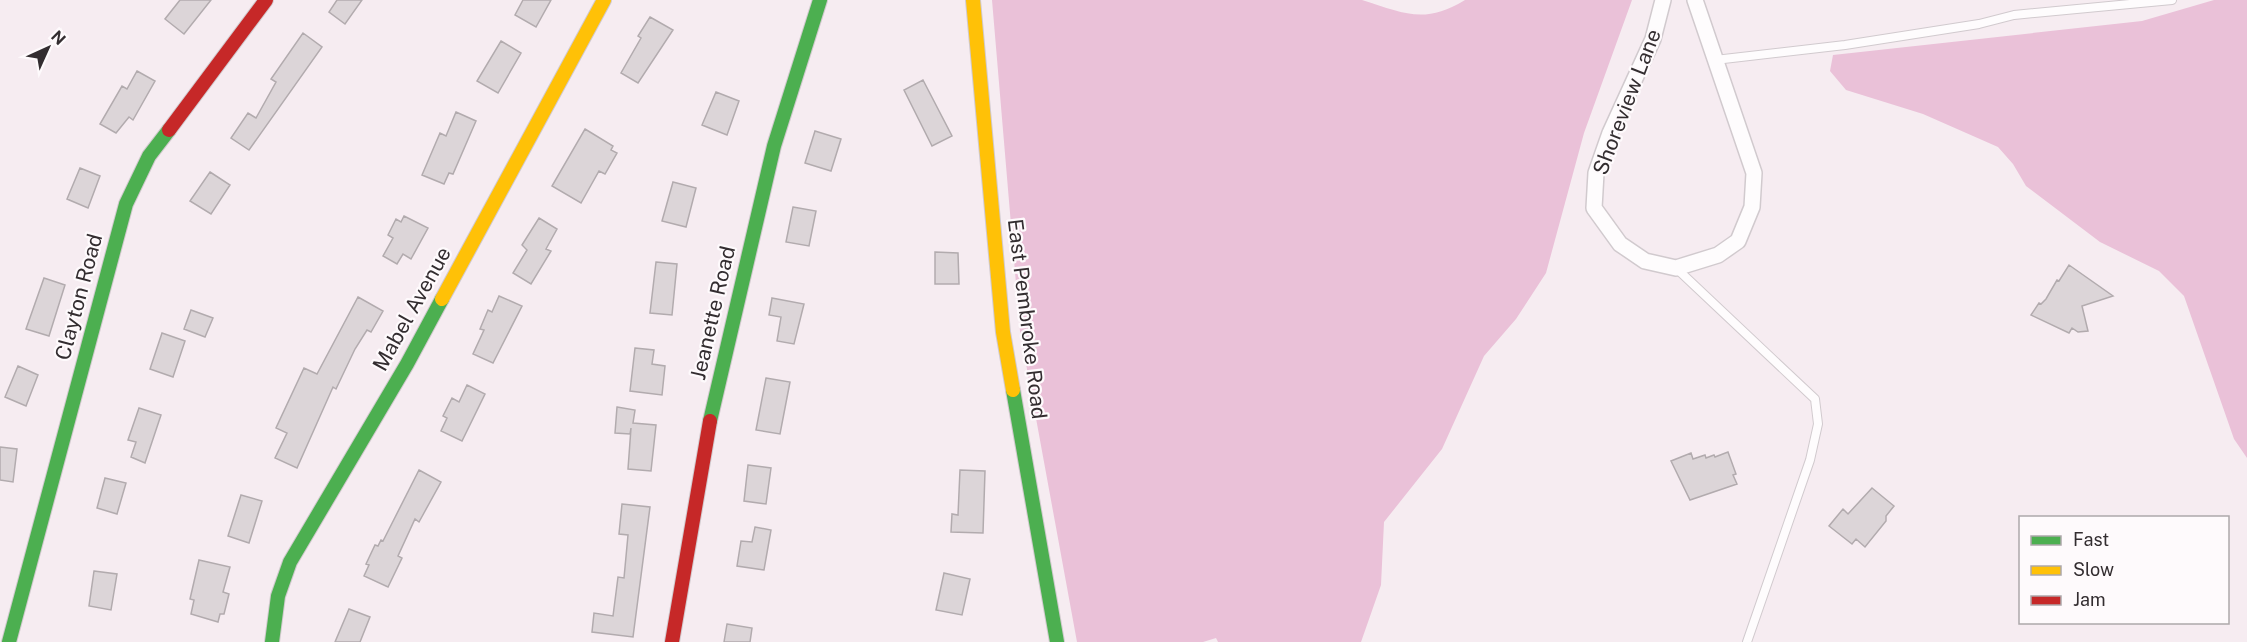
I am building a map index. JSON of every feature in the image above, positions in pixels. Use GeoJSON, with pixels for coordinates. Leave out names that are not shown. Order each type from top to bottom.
{"type":"FeatureCollection","features":[{"type":"Feature","properties":{"kind":"street","name":"Clayton Road"},"geometry":{"type":"LineString","coordinates":[[9,642],[126,204],[149,156],[266,0]]}},
{"type":"Feature","properties":{"kind":"street","name":"Mabel Avenue"},"geometry":{"type":"LineString","coordinates":[[272,642],[278,596],[290,562],[407,364],[604,0]]}},
{"type":"Feature","properties":{"kind":"street","name":"Jeanette Road"},"geometry":{"type":"LineString","coordinates":[[672,642],[707,434],[774,146],[820,0]]}},
{"type":"Feature","properties":{"kind":"street","name":"East Pembroke Road"},"geometry":{"type":"LineString","coordinates":[[973,0],[1003,332],[1057,642]]}},
{"type":"Feature","properties":{"kind":"street","name":"Shoreview Lane"},"geometry":{"type":"LineString","coordinates":[[1663,0],[1653,39],[1610,133],[1596,173],[1594,208],[1620,243],[1645,261],[1676,268],[1718,255],[1738,241],[1752,207],[1754,173],[1695,0]]}},
{"type":"Feature","properties":{"kind":"lane"},"geometry":{"type":"LineString","coordinates":[[1715,60],[1845,45],[2013,15],[2172,0]]}},
{"type":"Feature","properties":{"kind":"lane"},"geometry":{"type":"LineString","coordinates":[[1676,268],[1815,399],[1818,424],[1810,460],[1747,642]]}},
{"type":"Feature","properties":{"kind":"shaded area"},"geometry":{"type":"Polygon","coordinates":[[[992,0],[1362,0],[1402,12],[1425,14],[1451,8],[1465,0],[1632,0],[1584,133],[1546,273],[1516,319],[1484,356],[1442,449],[1384,522],[1381,585],[1361,642],[1218,642],[1216,638],[1203,642],[1077,642],[1020,331],[992,0]]]}},
{"type":"Feature","properties":{"kind":"shaded area"},"geometry":{"type":"Polygon","coordinates":[[[2214,0],[2247,0],[2247,458],[2234,439],[2184,296],[2159,271],[2100,242],[2026,186],[2013,164],[1998,147],[1923,114],[1846,90],[1830,71],[1833,55],[2142,21],[2214,0]]]}},
{"type":"Feature","properties":{"kind":"building"},"geometry":{"type":"Polygon","coordinates":[[[180,0],[211,0],[184,34],[165,19],[180,0]]]}},
{"type":"Feature","properties":{"kind":"building"},"geometry":{"type":"Polygon","coordinates":[[[337,0],[362,0],[345,24],[329,12],[337,0]]]}},
{"type":"Feature","properties":{"kind":"building"},"geometry":{"type":"Polygon","coordinates":[[[523,0],[551,0],[536,27],[515,15],[523,0]]]}},
{"type":"Feature","properties":{"kind":"building"},"geometry":{"type":"Polygon","coordinates":[[[650,17],[673,30],[638,83],[621,73],[641,38],[638,36],[650,17]]]}},
{"type":"Feature","properties":{"kind":"building"},"geometry":{"type":"Polygon","coordinates":[[[303,33],[322,47],[249,150],[231,138],[248,113],[256,118],[276,82],[271,79],[303,33]]]}},
{"type":"Feature","properties":{"kind":"building"},"geometry":{"type":"Polygon","coordinates":[[[501,41],[521,53],[498,93],[477,81],[501,41]]]}},
{"type":"Feature","properties":{"kind":"building"},"geometry":{"type":"Polygon","coordinates":[[[137,71],[155,81],[133,120],[129,117],[116,133],[100,124],[122,86],[127,89],[137,71]]]}},
{"type":"Feature","properties":{"kind":"building"},"geometry":{"type":"Polygon","coordinates":[[[923,80],[952,136],[932,146],[904,90],[923,80]]]}},
{"type":"Feature","properties":{"kind":"building"},"geometry":{"type":"Polygon","coordinates":[[[716,92],[739,101],[727,135],[702,125],[716,92]]]}},
{"type":"Feature","properties":{"kind":"building"},"geometry":{"type":"Polygon","coordinates":[[[456,112],[476,121],[453,174],[449,173],[444,184],[422,175],[440,133],[446,136],[456,112]]]}},
{"type":"Feature","properties":{"kind":"building"},"geometry":{"type":"Polygon","coordinates":[[[585,129],[613,146],[611,150],[617,153],[605,174],[599,171],[581,203],[552,186],[585,129]]]}},
{"type":"Feature","properties":{"kind":"building"},"geometry":{"type":"Polygon","coordinates":[[[815,131],[841,139],[831,171],[805,163],[815,131]]]}},
{"type":"Feature","properties":{"kind":"building"},"geometry":{"type":"Polygon","coordinates":[[[80,168],[100,176],[88,208],[67,199],[80,168]]]}},
{"type":"Feature","properties":{"kind":"building"},"geometry":{"type":"Polygon","coordinates":[[[210,172],[230,185],[211,214],[190,201],[210,172]]]}},
{"type":"Feature","properties":{"kind":"building"},"geometry":{"type":"Polygon","coordinates":[[[673,182],[696,188],[686,227],[662,221],[673,182]]]}},
{"type":"Feature","properties":{"kind":"building"},"geometry":{"type":"Polygon","coordinates":[[[793,207],[816,211],[809,246],[786,242],[793,207]]]}},
{"type":"Feature","properties":{"kind":"building"},"geometry":{"type":"Polygon","coordinates":[[[404,216],[428,228],[411,259],[403,254],[397,264],[383,256],[393,238],[388,235],[396,219],[401,222],[404,216]]]}},
{"type":"Feature","properties":{"kind":"building"},"geometry":{"type":"Polygon","coordinates":[[[539,218],[557,229],[546,249],[551,251],[531,284],[513,273],[527,250],[522,245],[539,218]]]}},
{"type":"Feature","properties":{"kind":"building"},"geometry":{"type":"Polygon","coordinates":[[[935,252],[958,253],[959,284],[935,284],[935,252]]]}},
{"type":"Feature","properties":{"kind":"building"},"geometry":{"type":"Polygon","coordinates":[[[656,262],[677,264],[672,315],[650,313],[656,262]]]}},
{"type":"Feature","properties":{"kind":"building"},"geometry":{"type":"Polygon","coordinates":[[[2069,265],[2113,296],[2082,306],[2088,331],[2078,332],[2072,328],[2069,333],[2031,315],[2039,303],[2041,304],[2046,299],[2069,265]]]}},
{"type":"Feature","properties":{"kind":"building"},"geometry":{"type":"Polygon","coordinates":[[[44,278],[65,285],[49,336],[26,329],[44,278]]]}},
{"type":"Feature","properties":{"kind":"building"},"geometry":{"type":"Polygon","coordinates":[[[499,296],[522,306],[493,363],[473,354],[484,330],[480,329],[488,310],[492,312],[499,296]]]}},
{"type":"Feature","properties":{"kind":"building"},"geometry":{"type":"Polygon","coordinates":[[[358,297],[383,311],[371,332],[367,330],[355,349],[336,389],[333,387],[297,468],[275,458],[287,433],[276,428],[304,368],[317,374],[358,297]]]}},
{"type":"Feature","properties":{"kind":"building"},"geometry":{"type":"Polygon","coordinates":[[[772,298],[804,304],[794,344],[777,341],[781,317],[769,315],[772,298]]]}},
{"type":"Feature","properties":{"kind":"building"},"geometry":{"type":"Polygon","coordinates":[[[191,310],[213,318],[205,337],[184,329],[191,310]]]}},
{"type":"Feature","properties":{"kind":"building"},"geometry":{"type":"Polygon","coordinates":[[[162,333],[185,341],[173,377],[150,369],[162,333]]]}},
{"type":"Feature","properties":{"kind":"building"},"geometry":{"type":"Polygon","coordinates":[[[635,348],[654,350],[652,364],[665,366],[662,395],[630,391],[635,348]]]}},
{"type":"Feature","properties":{"kind":"building"},"geometry":{"type":"Polygon","coordinates":[[[18,366],[38,375],[26,406],[5,397],[18,366]]]}},
{"type":"Feature","properties":{"kind":"building"},"geometry":{"type":"Polygon","coordinates":[[[766,378],[790,382],[780,434],[756,430],[766,378]]]}},
{"type":"Feature","properties":{"kind":"building"},"geometry":{"type":"Polygon","coordinates":[[[467,385],[485,394],[462,441],[441,431],[447,418],[443,416],[452,398],[459,402],[467,385]]]}},
{"type":"Feature","properties":{"kind":"building"},"geometry":{"type":"Polygon","coordinates":[[[617,407],[635,410],[633,423],[656,425],[651,471],[628,469],[631,428],[630,434],[615,433],[617,407]]]}},
{"type":"Feature","properties":{"kind":"building"},"geometry":{"type":"Polygon","coordinates":[[[139,408],[161,415],[145,463],[131,457],[136,442],[128,440],[139,408]]]}},
{"type":"Feature","properties":{"kind":"building"},"geometry":{"type":"Polygon","coordinates":[[[0,447],[17,449],[13,482],[0,480],[0,447]]]}},
{"type":"Feature","properties":{"kind":"building"},"geometry":{"type":"Polygon","coordinates":[[[1728,452],[1737,484],[1690,500],[1671,461],[1691,453],[1693,459],[1705,455],[1706,458],[1714,455],[1715,457],[1728,452]]]}},
{"type":"Feature","properties":{"kind":"building"},"geometry":{"type":"Polygon","coordinates":[[[748,465],[771,468],[766,504],[744,501],[748,465]]]}},
{"type":"Feature","properties":{"kind":"building"},"geometry":{"type":"Polygon","coordinates":[[[419,470],[441,482],[419,522],[415,519],[398,556],[402,558],[388,587],[364,576],[369,565],[366,564],[375,545],[378,546],[381,540],[383,541],[419,470]]]}},
{"type":"Feature","properties":{"kind":"building"},"geometry":{"type":"Polygon","coordinates":[[[960,470],[985,471],[983,533],[951,532],[952,514],[958,515],[960,470]]]}},
{"type":"Feature","properties":{"kind":"building"},"geometry":{"type":"Polygon","coordinates":[[[105,478],[126,483],[117,514],[97,508],[105,478]]]}},
{"type":"Feature","properties":{"kind":"building"},"geometry":{"type":"Polygon","coordinates":[[[1872,488],[1894,506],[1886,516],[1886,521],[1865,547],[1856,539],[1852,544],[1829,526],[1843,509],[1848,514],[1872,488]]]}},
{"type":"Feature","properties":{"kind":"building"},"geometry":{"type":"Polygon","coordinates":[[[241,495],[262,501],[249,543],[228,536],[241,495]]]}},
{"type":"Feature","properties":{"kind":"building"},"geometry":{"type":"Polygon","coordinates":[[[622,504],[650,507],[633,637],[592,632],[594,613],[613,616],[618,577],[624,578],[628,535],[619,534],[622,504]]]}},
{"type":"Feature","properties":{"kind":"building"},"geometry":{"type":"Polygon","coordinates":[[[755,527],[771,530],[764,570],[737,566],[741,541],[752,542],[755,527]]]}},
{"type":"Feature","properties":{"kind":"building"},"geometry":{"type":"Polygon","coordinates":[[[199,560],[230,567],[223,592],[229,594],[224,614],[220,614],[218,622],[191,614],[194,600],[190,599],[199,560]]]}},
{"type":"Feature","properties":{"kind":"building"},"geometry":{"type":"Polygon","coordinates":[[[94,571],[117,574],[111,610],[89,606],[94,571]]]}},
{"type":"Feature","properties":{"kind":"building"},"geometry":{"type":"Polygon","coordinates":[[[944,573],[970,579],[962,615],[936,610],[944,573]]]}},
{"type":"Feature","properties":{"kind":"building"},"geometry":{"type":"Polygon","coordinates":[[[349,609],[370,617],[360,642],[335,642],[349,609]]]}},
{"type":"Feature","properties":{"kind":"building"},"geometry":{"type":"Polygon","coordinates":[[[727,624],[752,628],[750,642],[724,642],[727,624]]]}},
{"type":"Feature","properties":{"kind":"traffic: fast"},"geometry":{"type":"LineString","coordinates":[[710,421],[774,146],[820,0]]}},
{"type":"Feature","properties":{"kind":"traffic: fast"},"geometry":{"type":"LineString","coordinates":[[9,642],[126,204],[149,156],[169,130]]}},
{"type":"Feature","properties":{"kind":"traffic: fast"},"geometry":{"type":"LineString","coordinates":[[272,642],[278,596],[290,562],[407,364],[442,299]]}},
{"type":"Feature","properties":{"kind":"traffic: fast"},"geometry":{"type":"LineString","coordinates":[[1013,390],[1057,642]]}},
{"type":"Feature","properties":{"kind":"traffic: slow"},"geometry":{"type":"LineString","coordinates":[[442,299],[604,0]]}},
{"type":"Feature","properties":{"kind":"traffic: slow"},"geometry":{"type":"LineString","coordinates":[[973,0],[1003,332],[1013,390]]}},
{"type":"Feature","properties":{"kind":"traffic: jam"},"geometry":{"type":"LineString","coordinates":[[169,130],[266,0]]}},
{"type":"Feature","properties":{"kind":"traffic: jam"},"geometry":{"type":"LineString","coordinates":[[672,642],[710,421]]}}]}
